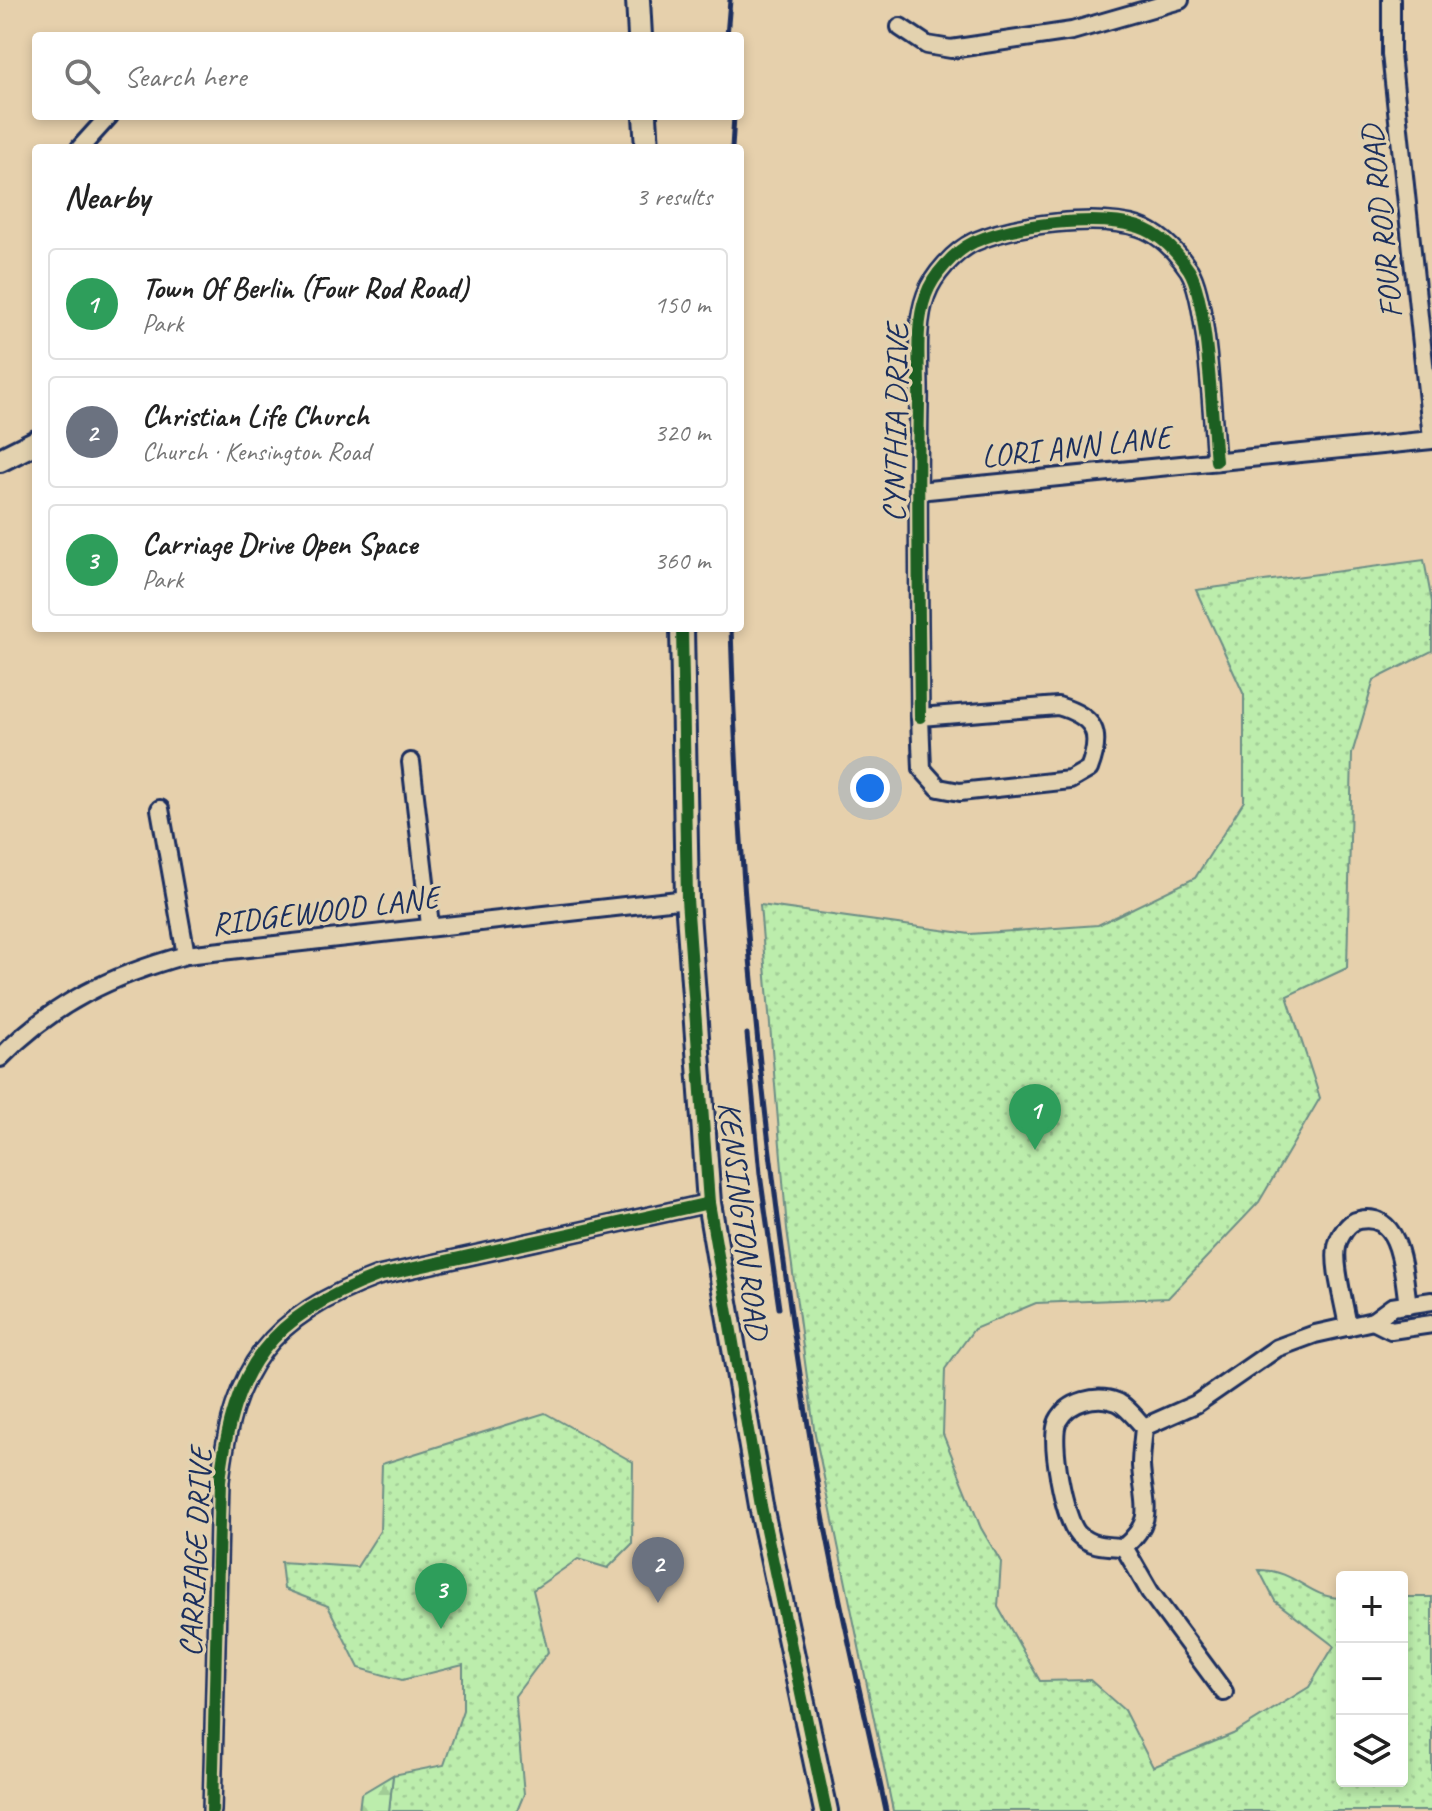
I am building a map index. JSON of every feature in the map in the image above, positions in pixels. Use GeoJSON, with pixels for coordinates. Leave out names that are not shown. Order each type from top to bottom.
{"type":"FeatureCollection","features":[{"type":"Feature","properties":{"kind":"street"},"geometry":{"type":"LineString","coordinates":[[638,0],[640,32]]}},
{"type":"Feature","properties":{"kind":"street"},"geometry":{"type":"LineString","coordinates":[[900,27],[927,45],[951,49],[1072,31],[1180,0]]}},
{"type":"Feature","properties":{"kind":"street","name":"FOUR ROD ROAD"},"geometry":{"type":"LineString","coordinates":[[1391,0],[1391,54],[1432,439]]}},
{"type":"Feature","properties":{"kind":"street"},"geometry":{"type":"LineString","coordinates":[[84,144],[105,120]]}},
{"type":"Feature","properties":{"kind":"street"},"geometry":{"type":"LineString","coordinates":[[642,144],[644,120]]}},
{"type":"Feature","properties":{"kind":"street","name":"CYNTHIA DRIVE"},"geometry":{"type":"LineString","coordinates":[[920,717],[1058,706],[1079,712],[1094,726],[1096,750],[1089,769],[1070,780],[960,792],[939,788],[922,769],[920,717],[918,491],[920,323],[926,294],[944,266],[971,243],[1005,231],[1083,222],[1112,220],[1143,228],[1170,246],[1191,273],[1200,305],[1216,461]]}},
{"type":"Feature","properties":{"kind":"street","name":"LORI ANN LANE"},"geometry":{"type":"LineString","coordinates":[[918,491],[1432,439]]}},
{"type":"Feature","properties":{"kind":"street"},"geometry":{"type":"LineString","coordinates":[[0,460],[32,444]]}},
{"type":"Feature","properties":{"kind":"street","name":"KENSINGTON ROAD"},"geometry":{"type":"LineString","coordinates":[[682,632],[687,899],[709,1203],[761,1506],[826,1811]]}},
{"type":"Feature","properties":{"kind":"street"},"geometry":{"type":"LineString","coordinates":[[411,762],[430,925]]}},
{"type":"Feature","properties":{"kind":"street"},"geometry":{"type":"LineString","coordinates":[[160,809],[186,955]]}},
{"type":"Feature","properties":{"kind":"street","name":"RIDGEWOOD LANE"},"geometry":{"type":"LineString","coordinates":[[0,1058],[28,1029],[77,995],[129,970],[186,955],[430,925],[687,899]]}},
{"type":"Feature","properties":{"kind":"street","name":"CARRIAGE DRIVE"},"geometry":{"type":"LineString","coordinates":[[212,1811],[220,1481],[225,1437],[240,1387],[262,1350],[294,1318],[331,1294],[378,1276],[709,1203]]}},
{"type":"Feature","properties":{"kind":"street"},"geometry":{"type":"LineString","coordinates":[[1348,1327],[1336,1248],[1343,1231],[1356,1220],[1374,1219],[1391,1229],[1399,1248],[1408,1305]]}},
{"type":"Feature","properties":{"kind":"street"},"geometry":{"type":"LineString","coordinates":[[1144,1427],[1196,1404],[1277,1348],[1315,1334],[1373,1321],[1392,1307],[1432,1301]]}},
{"type":"Feature","properties":{"kind":"street"},"geometry":{"type":"LineString","coordinates":[[1373,1321],[1391,1330],[1432,1324]]}},
{"type":"Feature","properties":{"kind":"street"},"geometry":{"type":"LineString","coordinates":[[1093,1399],[1119,1402],[1144,1427],[1141,1464],[1148,1512],[1138,1535],[1124,1547],[1095,1546],[1078,1534],[1066,1515],[1056,1449],[1057,1422],[1072,1405],[1093,1399]]}},
{"type":"Feature","properties":{"kind":"street"},"geometry":{"type":"LineString","coordinates":[[1124,1547],[1150,1592],[1224,1692]]}},
{"type":"Feature","properties":{"kind":"green space"},"geometry":{"type":"Polygon","coordinates":[[[1424,560],[1432,602],[1432,651],[1374,680],[1352,754],[1347,968],[1287,996],[1320,1098],[1259,1202],[1168,1298],[1036,1303],[974,1329],[945,1369],[943,1434],[981,1528],[1001,1562],[998,1607],[1040,1681],[1090,1680],[1124,1710],[1153,1767],[1233,1734],[1309,1687],[1334,1646],[1275,1601],[1259,1570],[1272,1571],[1320,1594],[1336,1598],[1336,1787],[1408,1787],[1408,1597],[1432,1597],[1432,1811],[893,1811],[814,1429],[787,1229],[760,905],[970,934],[1098,925],[1195,878],[1244,801],[1244,695],[1196,590],[1424,560]]]}},
{"type":"Feature","properties":{"kind":"green space"},"geometry":{"type":"Polygon","coordinates":[[[545,1413],[633,1462],[632,1544],[608,1568],[578,1559],[533,1590],[548,1652],[515,1696],[524,1794],[517,1811],[389,1811],[393,1775],[444,1765],[463,1710],[463,1665],[402,1680],[359,1668],[328,1606],[284,1589],[281,1562],[357,1567],[380,1531],[382,1464],[545,1413]]]}},
{"type":"Feature","properties":{"kind":"green space"},"geometry":{"type":"Polygon","coordinates":[[[393,1775],[389,1811],[359,1811],[361,1794],[393,1775]]]}},
{"type":"Feature","properties":{"kind":"railway"},"geometry":{"type":"LineString","coordinates":[[727,32],[730,0]]}},
{"type":"Feature","properties":{"kind":"railway"},"geometry":{"type":"LineString","coordinates":[[732,144],[734,120]]}},
{"type":"Feature","properties":{"kind":"railway"},"geometry":{"type":"LineString","coordinates":[[731,632],[750,960],[773,1181],[822,1510],[886,1811]]}},
{"type":"Feature","properties":{"kind":"railway"},"geometry":{"type":"LineString","coordinates":[[747,1034],[760,1174],[779,1308]]}},
{"type":"Feature","properties":{"kind":"cycle path"},"geometry":{"type":"LineString","coordinates":[[920,717],[919,335],[922,307],[929,287],[952,257],[974,242],[1011,230],[1079,221],[1122,223],[1147,230],[1161,239],[1189,270],[1201,307],[1216,461]]}},
{"type":"Feature","properties":{"kind":"cycle path"},"geometry":{"type":"LineString","coordinates":[[682,632],[687,899],[709,1203],[761,1506],[826,1811]]}},
{"type":"Feature","properties":{"kind":"cycle path"},"geometry":{"type":"LineString","coordinates":[[212,1811],[220,1481],[235,1406],[247,1376],[263,1351],[309,1309],[378,1276],[709,1203]]}},
{"type":"Feature","properties":{"kind":"place","name":"Town Of Berlin (Four Rod Road)"},"geometry":{"type":"Point","coordinates":[1035,1150]}},
{"type":"Feature","properties":{"kind":"place","name":"Christian Life Church"},"geometry":{"type":"Point","coordinates":[658,1603]}},
{"type":"Feature","properties":{"kind":"place","name":"Carriage Drive Open Space"},"geometry":{"type":"Point","coordinates":[441,1629]}}]}
